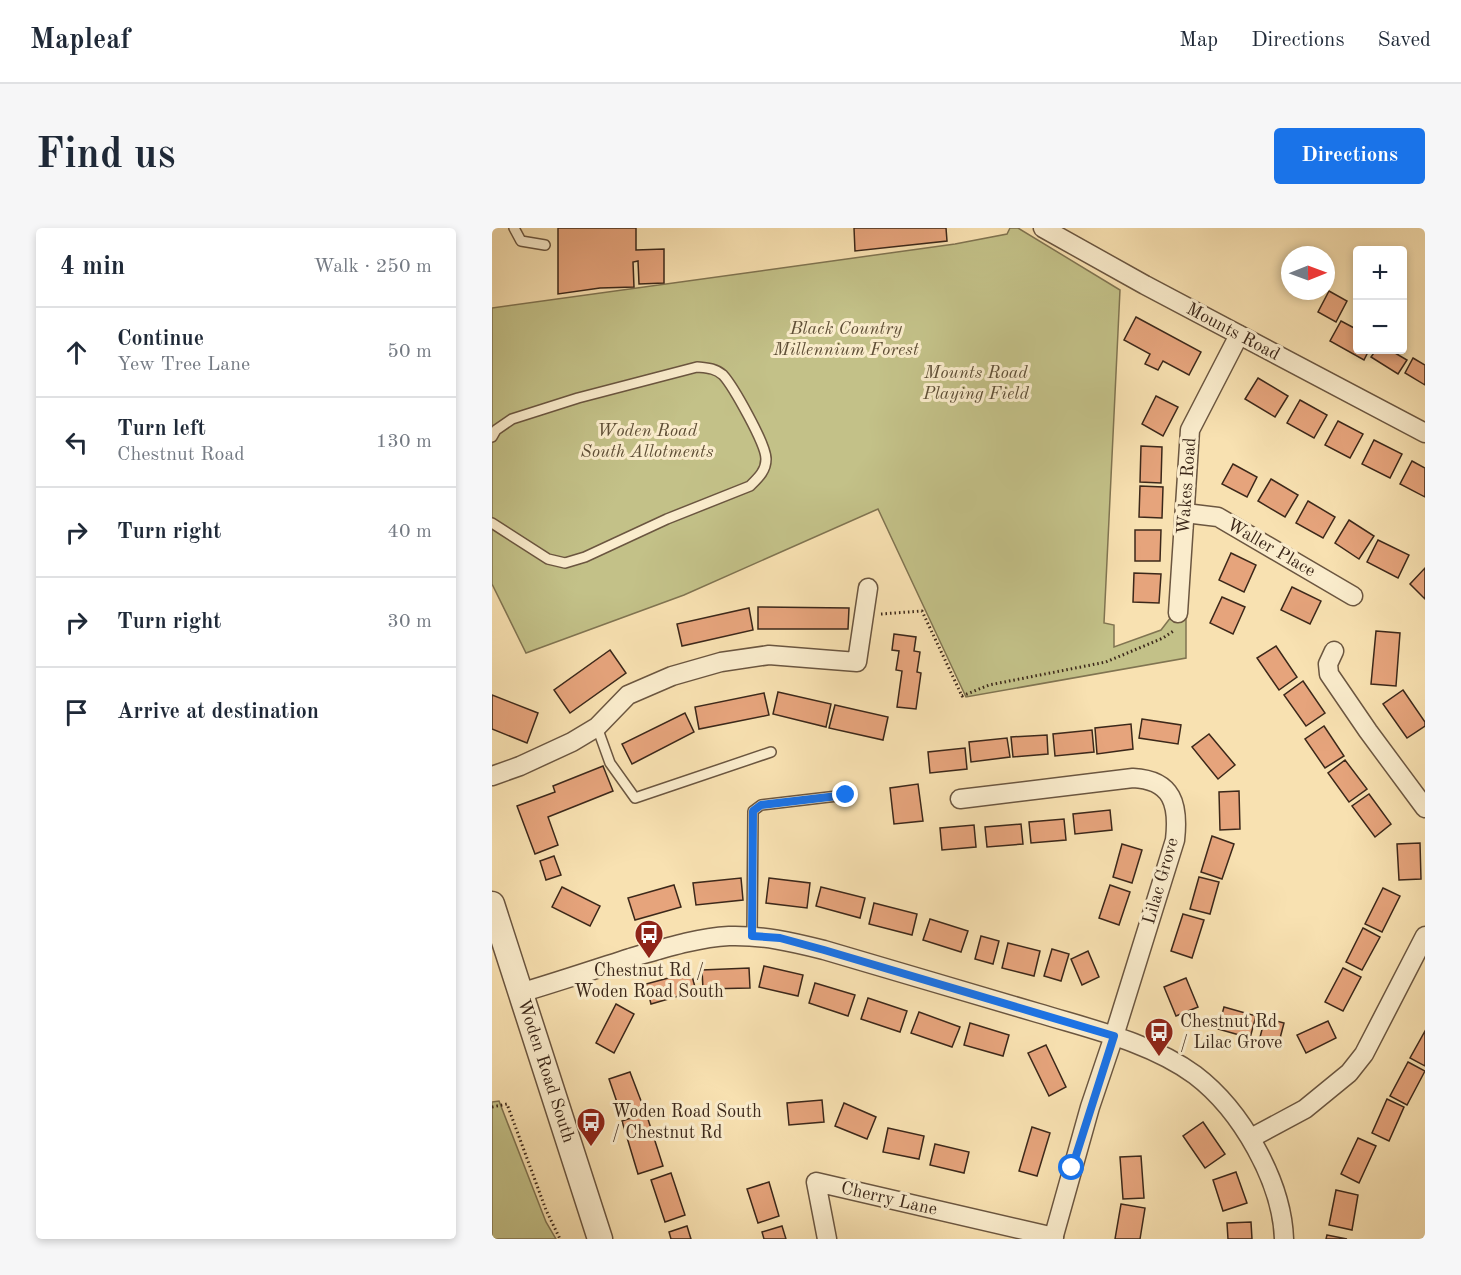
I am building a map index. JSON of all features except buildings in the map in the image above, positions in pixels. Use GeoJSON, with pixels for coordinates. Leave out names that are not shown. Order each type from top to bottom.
{"type":"FeatureCollection","features":[{"type":"Feature","properties":{"kind":"street","name":"Mounts Road"},"geometry":{"type":"LineString","coordinates":[[1043,228],[1425,433]]}},
{"type":"Feature","properties":{"kind":"street","name":"Wakes Road"},"geometry":{"type":"LineString","coordinates":[[1178,613],[1190,430],[1239,335]]}},
{"type":"Feature","properties":{"kind":"street","name":"Waller Place"},"geometry":{"type":"LineString","coordinates":[[1185,513],[1218,517],[1353,596]]}},
{"type":"Feature","properties":{"kind":"street"},"geometry":{"type":"LineString","coordinates":[[492,776],[549,754],[597,727],[628,695],[672,676],[721,662],[769,655],[857,662],[868,588]]}},
{"type":"Feature","properties":{"kind":"street"},"geometry":{"type":"LineString","coordinates":[[1334,651],[1328,664],[1329,674],[1425,808]]}},
{"type":"Feature","properties":{"kind":"street","name":"Lilac Grove"},"geometry":{"type":"LineString","coordinates":[[960,799],[1133,778],[1154,781],[1171,795],[1176,809],[1175,840],[1078,1148],[1053,1238]]}},
{"type":"Feature","properties":{"kind":"street","name":"Woden Road South"},"geometry":{"type":"LineString","coordinates":[[492,904],[600,1239]]}},
{"type":"Feature","properties":{"kind":"street"},"geometry":{"type":"LineString","coordinates":[[520,993],[666,947],[698,940],[728,936],[780,938],[1114,1036],[1152,1052],[1195,1076],[1231,1110],[1251,1138],[1264,1164],[1273,1189],[1284,1239]]}},
{"type":"Feature","properties":{"kind":"street"},"geometry":{"type":"LineString","coordinates":[[1251,1138],[1305,1109],[1349,1072],[1364,1054],[1425,936]]}},
{"type":"Feature","properties":{"kind":"street","name":"Cherry Lane"},"geometry":{"type":"LineString","coordinates":[[827,1239],[816,1182],[1053,1238]]}},
{"type":"Feature","properties":{"kind":"lane"},"geometry":{"type":"LineString","coordinates":[[514,228],[521,241],[545,245]]}},
{"type":"Feature","properties":{"kind":"lane"},"geometry":{"type":"LineString","coordinates":[[492,437],[496,430],[512,419],[578,398],[696,367],[711,368],[724,376],[763,444],[766,458],[765,468],[760,477],[750,486],[667,519],[585,558],[565,563],[548,559],[492,523]]}},
{"type":"Feature","properties":{"kind":"lane"},"geometry":{"type":"LineString","coordinates":[[597,727],[610,763],[635,798],[771,752]]}},
{"type":"Feature","properties":{"kind":"lane"},"geometry":{"type":"LineString","coordinates":[[752,936],[753,811],[761,805],[846,795]]}},
{"type":"Feature","properties":{"kind":"path"},"geometry":{"type":"LineString","coordinates":[[865,615],[922,611],[962,696],[989,685],[1106,662],[1163,638],[1175,630],[1178,613]]}},
{"type":"Feature","properties":{"kind":"path"},"geometry":{"type":"LineString","coordinates":[[492,1107],[507,1104],[546,1210],[560,1239]]}},
{"type":"Feature","properties":{"kind":"green space"},"geometry":{"type":"Polygon","coordinates":[[[1010,228],[1018,228],[1120,290],[1104,623],[1114,625],[1114,647],[1161,630],[1171,617],[1186,617],[1186,658],[966,697],[878,509],[684,595],[526,653],[492,584],[492,308],[955,244],[1007,234],[1010,228]]]}},
{"type":"Feature","properties":{"kind":"green space"},"geometry":{"type":"Polygon","coordinates":[[[499,1101],[546,1222],[556,1239],[492,1239],[492,1102],[499,1101]]]}},
{"type":"Feature","properties":{"kind":"place","name":"Chestnut Rd / Woden Road South"},"geometry":{"type":"Point","coordinates":[649,960]}},
{"type":"Feature","properties":{"kind":"place","name":"Chestnut Rd / Lilac Grove"},"geometry":{"type":"Point","coordinates":[1159,1058]}},
{"type":"Feature","properties":{"kind":"place","name":"Woden Road South / Chestnut Rd"},"geometry":{"type":"Point","coordinates":[591,1148]}},
{"type":"Feature","properties":{"kind":"route"},"geometry":{"type":"LineString","coordinates":[[846,795],[761,805],[753,811],[752,936],[780,938],[824,950],[1114,1036],[1072,1168]]}},
{"type":"Feature","properties":{"kind":"park label","name":"Black Country Millennium Forest"},"geometry":{"type":"Point","coordinates":[846,339]}},
{"type":"Feature","properties":{"kind":"park label","name":"Mounts Road Playing Field"},"geometry":{"type":"Point","coordinates":[976,383]}},
{"type":"Feature","properties":{"kind":"park label","name":"Woden Road South Allotments"},"geometry":{"type":"Point","coordinates":[647,441]}}]}
